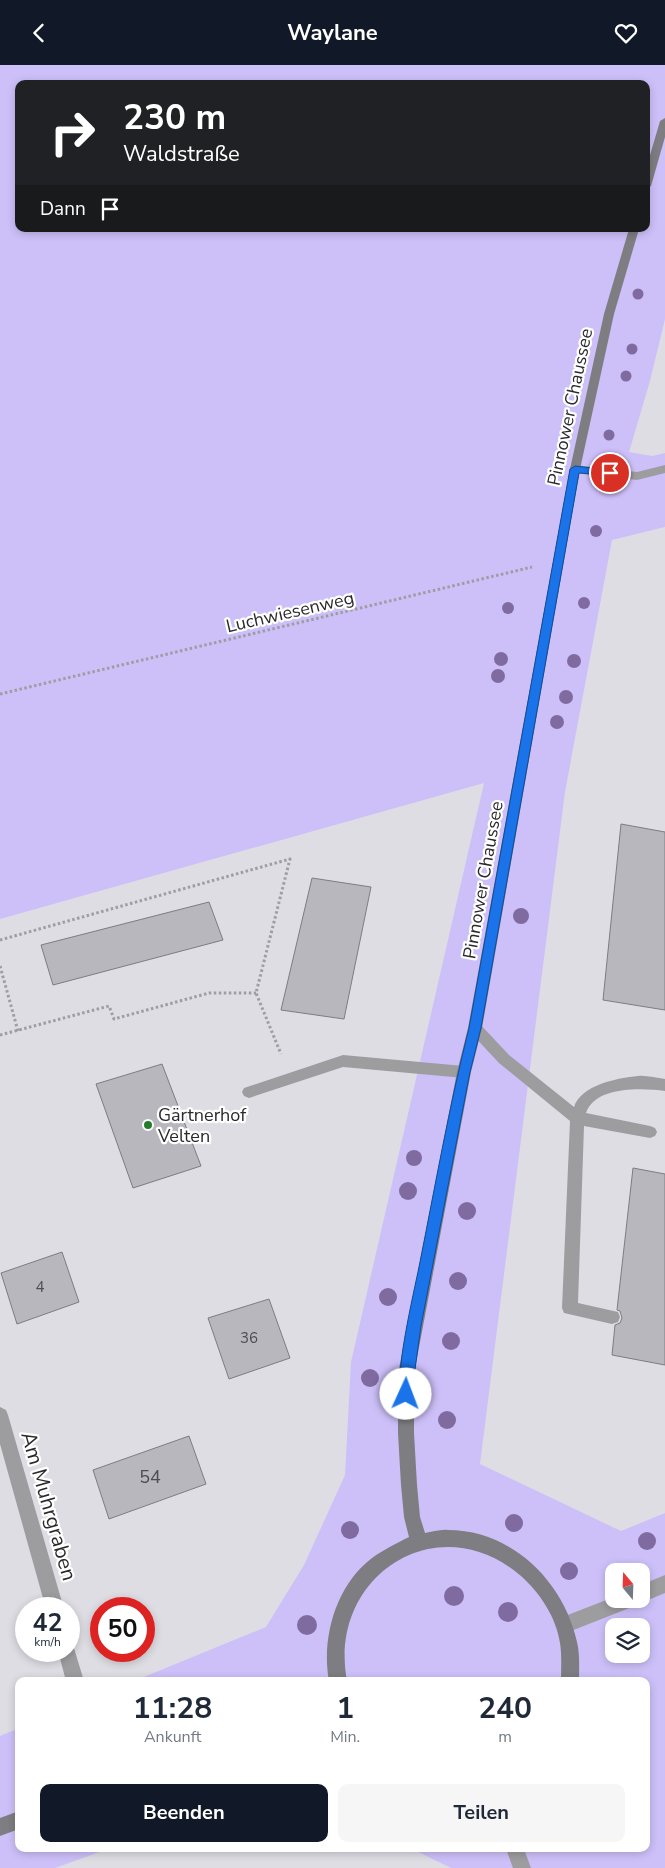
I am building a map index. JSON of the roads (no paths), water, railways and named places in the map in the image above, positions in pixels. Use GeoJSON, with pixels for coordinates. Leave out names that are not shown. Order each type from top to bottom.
{"type":"FeatureCollection","features":[{"type":"Feature","properties":{"kind":"main road"},"geometry":{"type":"LineString","coordinates":[[650,173],[665,121]]}},
{"type":"Feature","properties":{"kind":"main road","name":"Pinnower Chaussee"},"geometry":{"type":"LineString","coordinates":[[419,1541],[412,1517],[409,1485],[406,1433],[406,1374],[464,1072],[475,1028],[575,469],[609,313],[633,232]]}},
{"type":"Feature","properties":{"kind":"main road"},"geometry":{"type":"LineString","coordinates":[[337,1677],[335,1669],[336,1635],[347,1602],[365,1575],[390,1555],[419,1541],[455,1537],[490,1545],[522,1563],[548,1590],[566,1624],[572,1662],[570,1677]]}},
{"type":"Feature","properties":{"kind":"main road"},"geometry":{"type":"LineString","coordinates":[[0,1827],[15,1821]]}},
{"type":"Feature","properties":{"kind":"street"},"geometry":{"type":"LineString","coordinates":[[575,469],[637,476],[665,469]]}},
{"type":"Feature","properties":{"kind":"street"},"geometry":{"type":"LineString","coordinates":[[475,1028],[504,1059],[578,1118],[650,1132]]}},
{"type":"Feature","properties":{"kind":"street"},"geometry":{"type":"LineString","coordinates":[[249,1092],[344,1061],[464,1072]]}},
{"type":"Feature","properties":{"kind":"street"},"geometry":{"type":"LineString","coordinates":[[612,1317],[570,1308],[578,1118],[582,1103],[604,1088],[639,1082],[665,1085]]}},
{"type":"Feature","properties":{"kind":"street","name":"Am Muhrgraben"},"geometry":{"type":"LineString","coordinates":[[0,1415],[52,1597]]}},
{"type":"Feature","properties":{"kind":"street"},"geometry":{"type":"LineString","coordinates":[[650,1590],[665,1584]]}},
{"type":"Feature","properties":{"kind":"street"},"geometry":{"type":"LineString","coordinates":[[566,1624],[608,1608]]}},
{"type":"Feature","properties":{"kind":"street"},"geometry":{"type":"LineString","coordinates":[[70,1662],[74,1677]]}},
{"type":"Feature","properties":{"kind":"street"},"geometry":{"type":"LineString","coordinates":[[516,1852],[522,1868]]}},
{"type":"Feature","properties":{"kind":"place","name":"Gärtnerhof Velten"},"geometry":{"type":"Point","coordinates":[148,1125]}}]}
